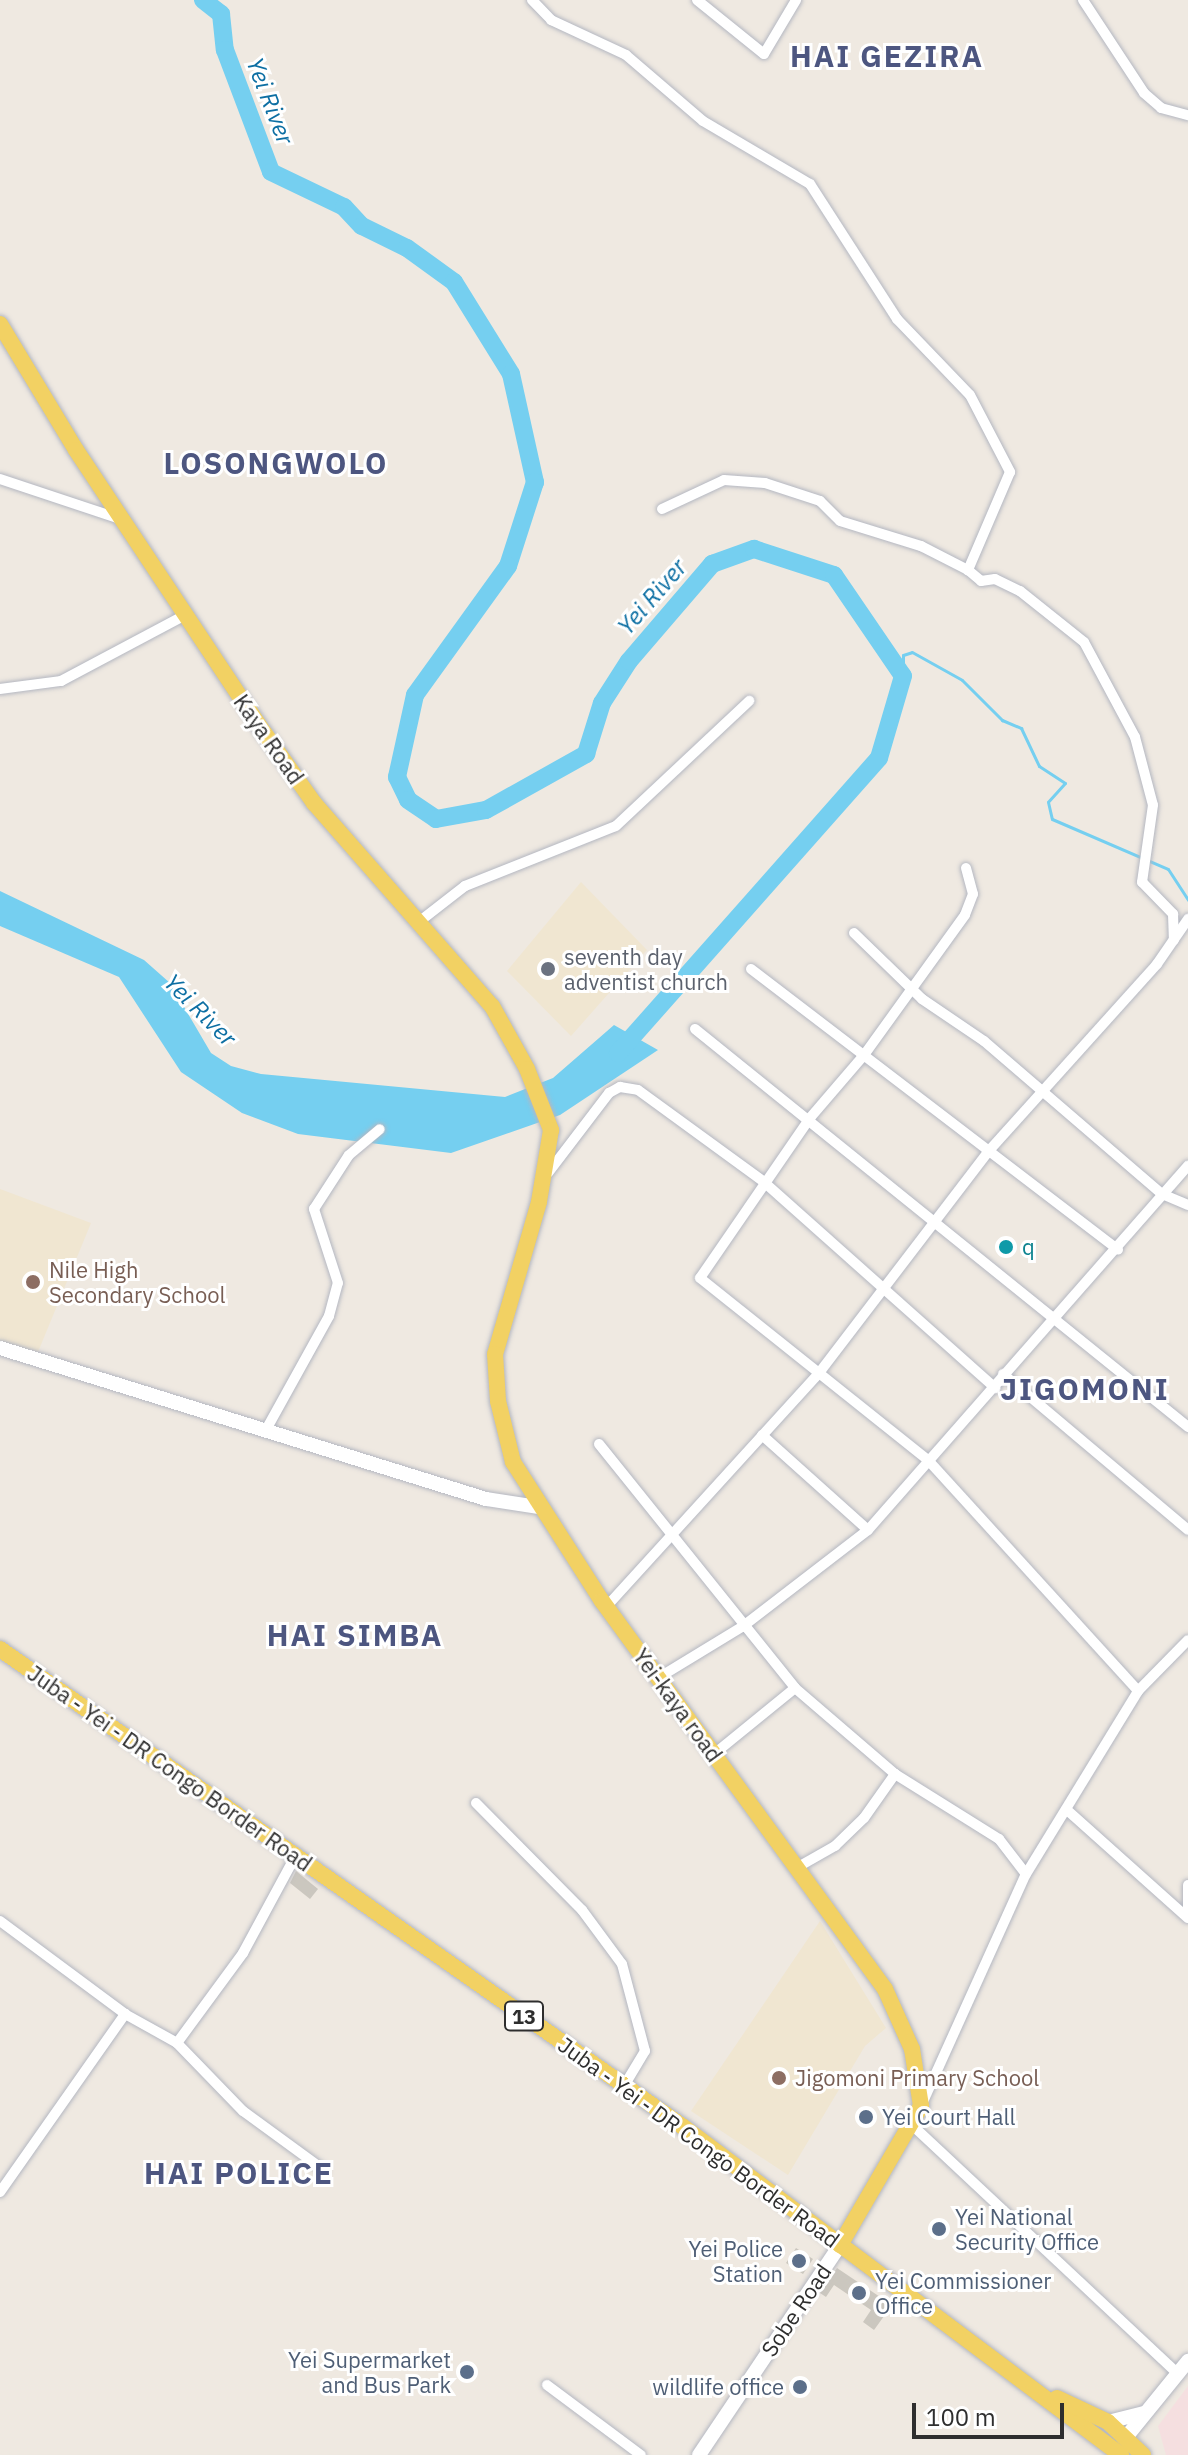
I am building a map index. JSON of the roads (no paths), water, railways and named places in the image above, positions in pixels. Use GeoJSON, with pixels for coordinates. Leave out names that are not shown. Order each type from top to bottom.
{"type":"FeatureCollection","features":[{"type":"Feature","properties":{"kind":"main road","name":"Kaya Road"},"geometry":{"type":"LineString","coordinates":[[2,328],[183,616],[314,803],[492,1006],[527,1069],[551,1130]]}},
{"type":"Feature","properties":{"kind":"main road","name":"Yei-kaya road"},"geometry":{"type":"LineString","coordinates":[[551,1130],[544,1178],[499,1325],[495,1366],[505,1440],[538,1507],[658,1678],[798,1867],[902,2020],[921,2106]]}},
{"type":"Feature","properties":{"kind":"main road","name":"Juba - Yei - DR Congo Border Road"},"geometry":{"type":"LineString","coordinates":[[0,1649],[624,2086],[1041,2390],[1108,2422],[1127,2436],[1143,2455]]}},
{"type":"Feature","properties":{"kind":"main road"},"geometry":{"type":"LineString","coordinates":[[840,2245],[921,2106]]}},
{"type":"Feature","properties":{"kind":"main road","name":"Juba - Yei - DR Congo Border Road"},"geometry":{"type":"LineString","coordinates":[[1041,2390],[1093,2447],[1117,2454]]}},
{"type":"Feature","properties":{"kind":"main road"},"geometry":{"type":"LineString","coordinates":[[1093,2447],[1108,2422]]}},
{"type":"Feature","properties":{"kind":"main road"},"geometry":{"type":"LineString","coordinates":[[1117,2454],[1127,2436]]}},
{"type":"Feature","properties":{"kind":"street"},"geometry":{"type":"LineString","coordinates":[[532,0],[551,20],[626,55],[703,121],[810,184],[897,319],[970,395],[1007,457],[1010,472],[968,570]]}},
{"type":"Feature","properties":{"kind":"street"},"geometry":{"type":"LineString","coordinates":[[697,0],[764,54],[796,0]]}},
{"type":"Feature","properties":{"kind":"street"},"geometry":{"type":"LineString","coordinates":[[1083,0],[1144,93],[1161,108],[1188,115]]}},
{"type":"Feature","properties":{"kind":"street"},"geometry":{"type":"LineString","coordinates":[[0,479],[120,519]]}},
{"type":"Feature","properties":{"kind":"street"},"geometry":{"type":"LineString","coordinates":[[662,509],[724,480],[765,483],[820,501],[840,521],[921,546],[968,570],[981,581],[995,579],[1020,591],[1084,642],[1135,737],[1153,805],[1142,882],[1173,914],[1174,940]]}},
{"type":"Feature","properties":{"kind":"street"},"geometry":{"type":"LineString","coordinates":[[0,689],[61,681],[183,616]]}},
{"type":"Feature","properties":{"kind":"street"},"geometry":{"type":"LineString","coordinates":[[420,921],[465,886],[616,826],[749,701]]}},
{"type":"Feature","properties":{"kind":"street"},"geometry":{"type":"LineString","coordinates":[[966,868],[971,903],[913,990],[864,1055],[810,1118],[700,1278],[928,1460],[985,1515],[1138,1691]]}},
{"type":"Feature","properties":{"kind":"street"},"geometry":{"type":"LineString","coordinates":[[607,1606],[677,1536],[819,1373],[877,1290],[936,1221],[987,1153],[1174,940],[1188,919]]}},
{"type":"Feature","properties":{"kind":"street"},"geometry":{"type":"LineString","coordinates":[[854,933],[913,990],[984,1041],[1041,1094],[1162,1194],[1188,1205]]}},
{"type":"Feature","properties":{"kind":"street"},"geometry":{"type":"LineString","coordinates":[[751,969],[987,1153],[1118,1250]]}},
{"type":"Feature","properties":{"kind":"street"},"geometry":{"type":"LineString","coordinates":[[695,1029],[1053,1313],[1188,1427]]}},
{"type":"Feature","properties":{"kind":"street"},"geometry":{"type":"LineString","coordinates":[[544,1178],[583,1120],[620,1087],[638,1090],[764,1182],[863,1269],[877,1290],[995,1388]]}},
{"type":"Feature","properties":{"kind":"street"},"geometry":{"type":"LineString","coordinates":[[267,1428],[329,1316],[338,1283],[314,1209],[349,1155],[380,1129]]}},
{"type":"Feature","properties":{"kind":"street"},"geometry":{"type":"LineString","coordinates":[[658,1678],[742,1627],[868,1530],[995,1388],[1053,1313],[1118,1250],[1188,1166]]}},
{"type":"Feature","properties":{"kind":"street"},"geometry":{"type":"LineString","coordinates":[[0,1348],[267,1428],[486,1499],[538,1507]]}},
{"type":"Feature","properties":{"kind":"street"},"geometry":{"type":"LineString","coordinates":[[1003,1374],[1188,1530]]}},
{"type":"Feature","properties":{"kind":"street"},"geometry":{"type":"LineString","coordinates":[[762,1435],[868,1530]]}},
{"type":"Feature","properties":{"kind":"street"},"geometry":{"type":"LineString","coordinates":[[599,1444],[677,1536],[742,1627],[795,1688],[895,1774],[999,1839],[1026,1874]]}},
{"type":"Feature","properties":{"kind":"street"},"geometry":{"type":"LineString","coordinates":[[921,2106],[1026,1874],[1138,1691],[1188,1640]]}},
{"type":"Feature","properties":{"kind":"street"},"geometry":{"type":"LineString","coordinates":[[714,1754],[795,1688]]}},
{"type":"Feature","properties":{"kind":"street"},"geometry":{"type":"LineString","coordinates":[[798,1867],[835,1846],[864,1818],[895,1774]]}},
{"type":"Feature","properties":{"kind":"street"},"geometry":{"type":"LineString","coordinates":[[476,1803],[582,1910],[622,1964],[645,2051],[624,2086]]}},
{"type":"Feature","properties":{"kind":"street"},"geometry":{"type":"LineString","coordinates":[[1067,1810],[1188,1918]]}},
{"type":"Feature","properties":{"kind":"street"},"geometry":{"type":"LineString","coordinates":[[177,2043],[243,1953],[296,1855]]}},
{"type":"Feature","properties":{"kind":"street"},"geometry":{"type":"LineString","coordinates":[[1188,1885],[1188,1918]]}},
{"type":"Feature","properties":{"kind":"street"},"geometry":{"type":"LineString","coordinates":[[0,1921],[125,2014],[177,2043],[243,2111],[324,2170]]}},
{"type":"Feature","properties":{"kind":"street"},"geometry":{"type":"LineString","coordinates":[[0,2192],[125,2014]]}},
{"type":"Feature","properties":{"kind":"street"},"geometry":{"type":"LineString","coordinates":[[911,2124],[1178,2374]]}},
{"type":"Feature","properties":{"kind":"street","name":"Sobe Road"},"geometry":{"type":"LineString","coordinates":[[699,2455],[840,2245]]}},
{"type":"Feature","properties":{"kind":"street"},"geometry":{"type":"LineString","coordinates":[[1127,2436],[1188,2361]]}},
{"type":"Feature","properties":{"kind":"street"},"geometry":{"type":"LineString","coordinates":[[547,2385],[641,2455]]}},
{"type":"Feature","properties":{"kind":"street"},"geometry":{"type":"LineString","coordinates":[[1108,2422],[1145,2413]]}},
{"type":"Feature","properties":{"kind":"water"},"geometry":{"type":"Polygon","coordinates":[[[0,891],[144,960],[170,983],[211,1053],[231,1066],[261,1074],[505,1097],[553,1078],[614,1025],[658,1050],[560,1115],[451,1153],[298,1134],[242,1113],[181,1072],[119,977],[0,926],[0,891]]]}},
{"type":"Feature","properties":{"kind":"waterway","name":"Yei River"},"geometry":{"type":"LineString","coordinates":[[203,0],[221,14],[225,50],[271,172],[344,207],[362,226],[407,248],[454,282],[511,374],[535,482],[508,566],[415,695],[397,777],[408,800],[436,819],[486,810],[586,754],[602,703],[629,661],[712,564],[754,549],[834,575],[903,676],[879,758],[618,1053]]}},
{"type":"Feature","properties":{"kind":"waterway"},"geometry":{"type":"LineString","coordinates":[[903,676],[903,655],[912,652],[962,680],[1002,720],[1021,728],[1039,766],[1065,783],[1048,802],[1052,819],[1168,869],[1188,900]]}},
{"type":"Feature","properties":{"kind":"place","name":"seventh day adventist church"},"geometry":{"type":"Point","coordinates":[548,969]}},
{"type":"Feature","properties":{"kind":"place","name":"q"},"geometry":{"type":"Point","coordinates":[1006,1247]}},
{"type":"Feature","properties":{"kind":"place","name":"Nile High Secondary School"},"geometry":{"type":"Point","coordinates":[33,1282]}},
{"type":"Feature","properties":{"kind":"place","name":"Jigomoni Primary School"},"geometry":{"type":"Point","coordinates":[779,2078]}},
{"type":"Feature","properties":{"kind":"place","name":"Yei Court Hall"},"geometry":{"type":"Point","coordinates":[866,2117]}},
{"type":"Feature","properties":{"kind":"place","name":"Yei National Security Office"},"geometry":{"type":"Point","coordinates":[939,2229]}},
{"type":"Feature","properties":{"kind":"place","name":"Yei Police Station"},"geometry":{"type":"Point","coordinates":[799,2261]}},
{"type":"Feature","properties":{"kind":"place","name":"Yei Commissioner Office"},"geometry":{"type":"Point","coordinates":[859,2293]}},
{"type":"Feature","properties":{"kind":"place","name":"Yei Supermarket and Bus Park"},"geometry":{"type":"Point","coordinates":[467,2372]}},
{"type":"Feature","properties":{"kind":"place","name":"wildlife office"},"geometry":{"type":"Point","coordinates":[800,2387]}},
{"type":"Feature","properties":{"kind":"district","name":"HAI GEZIRA"},"geometry":{"type":"Point","coordinates":[887,56]}},
{"type":"Feature","properties":{"kind":"district","name":"LOSONGWOLO"},"geometry":{"type":"Point","coordinates":[276,463]}},
{"type":"Feature","properties":{"kind":"district","name":"JIGOMONI"},"geometry":{"type":"Point","coordinates":[1085,1389]}},
{"type":"Feature","properties":{"kind":"district","name":"HAI SIMBA"},"geometry":{"type":"Point","coordinates":[355,1635]}},
{"type":"Feature","properties":{"kind":"district","name":"HAI POLICE"},"geometry":{"type":"Point","coordinates":[239,2173]}}]}
